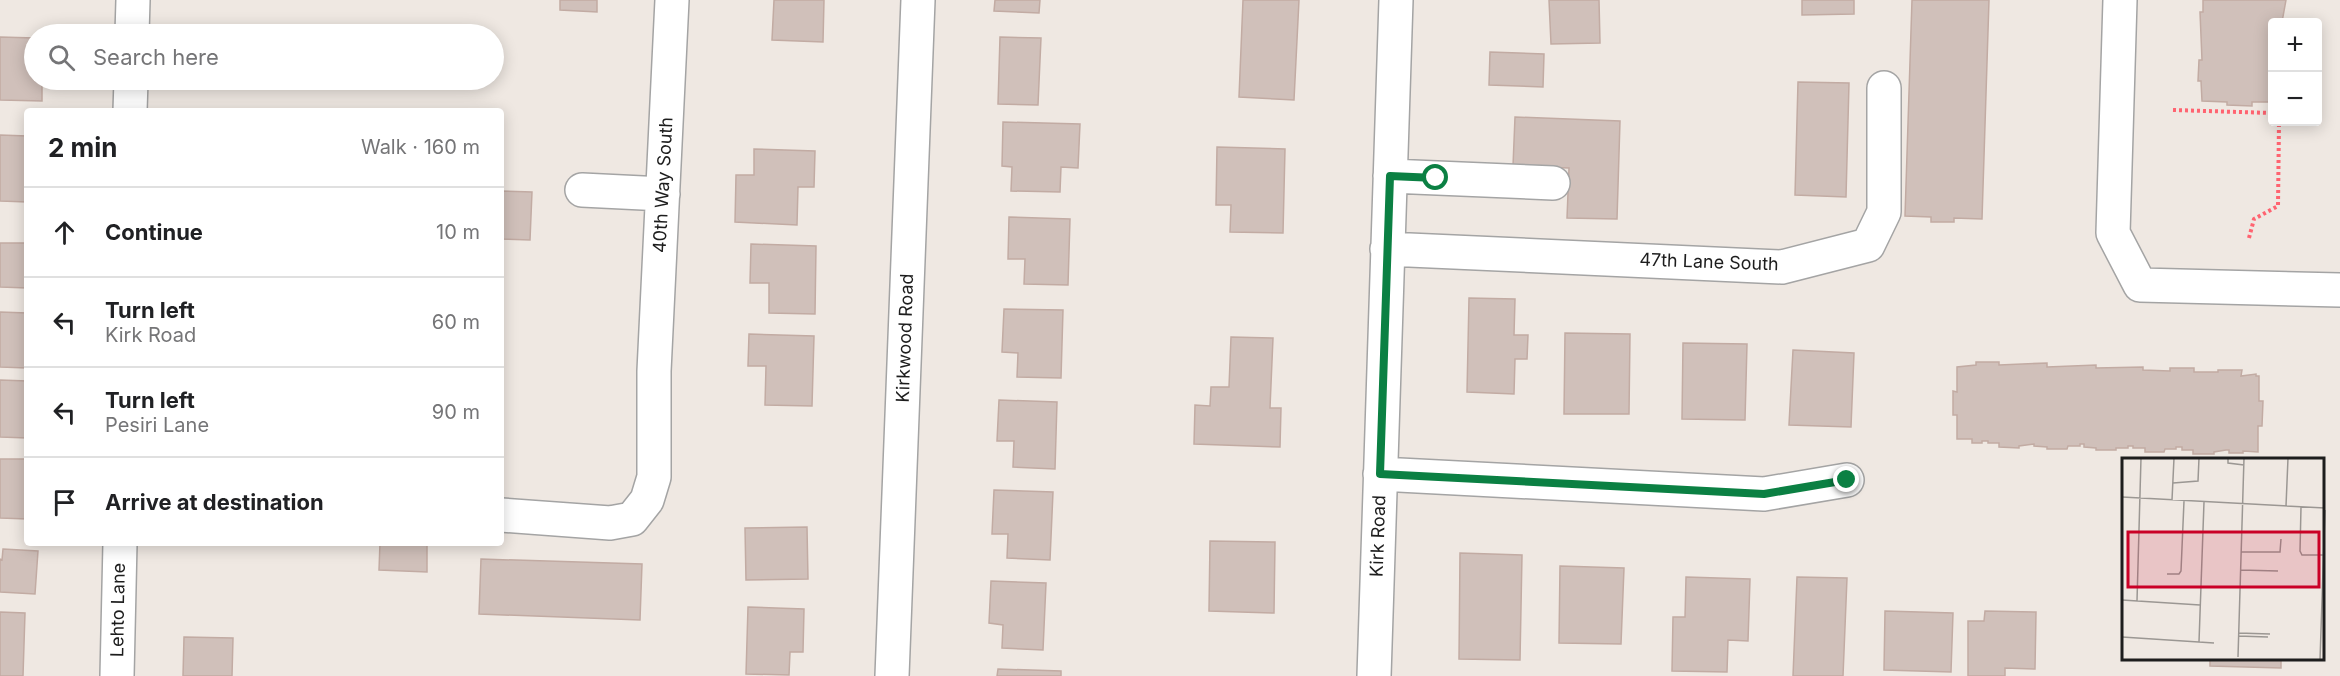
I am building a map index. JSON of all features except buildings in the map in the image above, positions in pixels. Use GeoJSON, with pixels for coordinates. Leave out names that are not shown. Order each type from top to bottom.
{"type":"FeatureCollection","features":[{"type":"Feature","properties":{"kind":"street"},"geometry":{"type":"LineString","coordinates":[[132,24],[133,0]]}},
{"type":"Feature","properties":{"kind":"street","name":"40th Way South"},"geometry":{"type":"LineString","coordinates":[[504,515],[610,523],[632,519],[647,500],[654,477],[654,371],[672,0]]}},
{"type":"Feature","properties":{"kind":"street","name":"Kirkwood Road"},"geometry":{"type":"LineString","coordinates":[[892,676],[918,0]]}},
{"type":"Feature","properties":{"kind":"street","name":"Kirk Road"},"geometry":{"type":"LineString","coordinates":[[1374,676],[1396,0]]}},
{"type":"Feature","properties":{"kind":"street"},"geometry":{"type":"LineString","coordinates":[[2120,0],[2114,234],[2140,285],[2340,290]]}},
{"type":"Feature","properties":{"kind":"street","name":"47th Lane South"},"geometry":{"type":"LineString","coordinates":[[1387,249],[1782,267],[1868,245],[1884,212],[1884,88]]}},
{"type":"Feature","properties":{"kind":"street"},"geometry":{"type":"LineString","coordinates":[[130,108],[131,90]]}},
{"type":"Feature","properties":{"kind":"street"},"geometry":{"type":"LineString","coordinates":[[1390,176],[1553,183]]}},
{"type":"Feature","properties":{"kind":"street"},"geometry":{"type":"LineString","coordinates":[[582,190],[663,194]]}},
{"type":"Feature","properties":{"kind":"street"},"geometry":{"type":"LineString","coordinates":[[1380,474],[1764,494],[1847,480]]}},
{"type":"Feature","properties":{"kind":"street","name":"Lehto Lane"},"geometry":{"type":"LineString","coordinates":[[117,676],[120,546]]}},
{"type":"Feature","properties":{"kind":"path"},"geometry":{"type":"LineString","coordinates":[[2173,110],[2268,113]]}},
{"type":"Feature","properties":{"kind":"path"},"geometry":{"type":"LineString","coordinates":[[2249,238],[2254,219],[2278,206],[2279,126]]}},
{"type":"Feature","properties":{"kind":"route"},"geometry":{"type":"LineString","coordinates":[[1436,178],[1390,176],[1380,474],[1764,494],[1847,480]]}}]}
